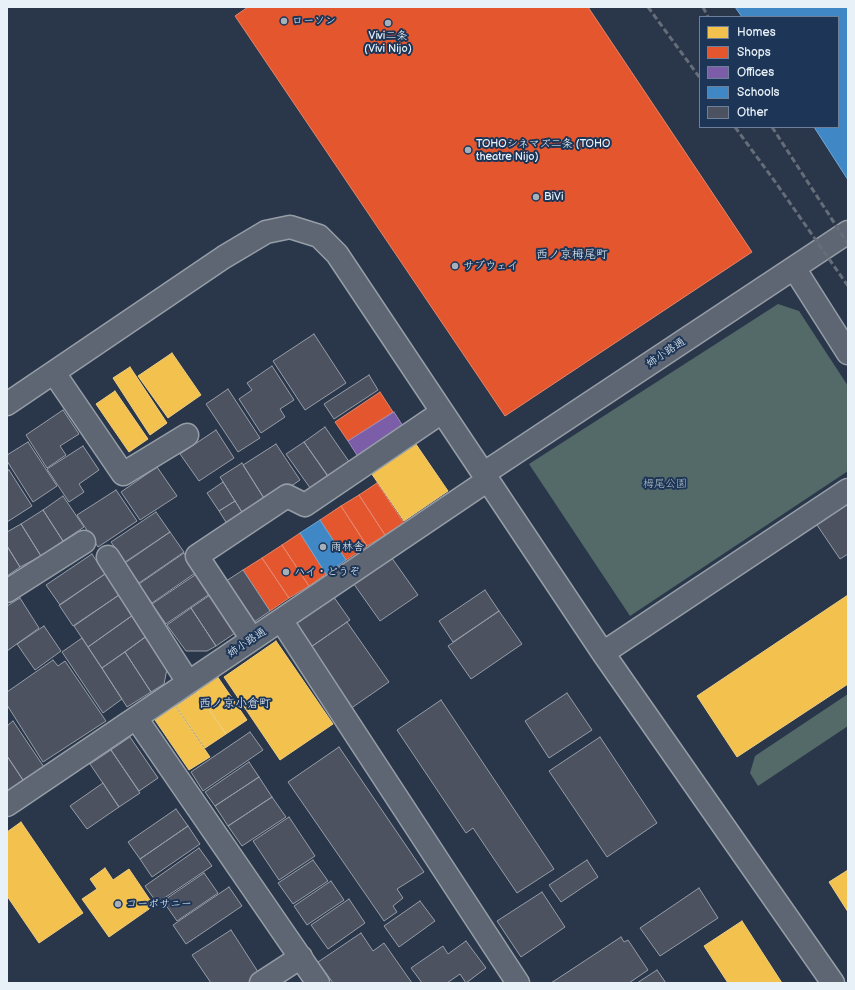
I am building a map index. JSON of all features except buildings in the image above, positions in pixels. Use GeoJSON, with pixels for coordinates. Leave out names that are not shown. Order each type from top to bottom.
{"type":"FeatureCollection","features":[{"type":"Feature","properties":{"kind":"street"},"geometry":{"type":"LineString","coordinates":[[7,404],[224,257],[266,232],[290,227],[319,236],[337,254],[603,653],[833,983]]}},
{"type":"Feature","properties":{"kind":"street","name":"姉小路通"},"geometry":{"type":"LineString","coordinates":[[7,805],[281,620],[485,477],[848,232]]}},
{"type":"Feature","properties":{"kind":"street"},"geometry":{"type":"LineString","coordinates":[[794,268],[848,353]]}},
{"type":"Feature","properties":{"kind":"street"},"geometry":{"type":"LineString","coordinates":[[54,373],[123,474],[187,435]]}},
{"type":"Feature","properties":{"kind":"street"},"geometry":{"type":"LineString","coordinates":[[252,639],[197,556],[288,496],[306,505],[442,412]]}},
{"type":"Feature","properties":{"kind":"street"},"geometry":{"type":"LineString","coordinates":[[603,653],[848,490]]}},
{"type":"Feature","properties":{"kind":"street"},"geometry":{"type":"LineString","coordinates":[[7,591],[84,542]]}},
{"type":"Feature","properties":{"kind":"street"},"geometry":{"type":"LineString","coordinates":[[108,557],[188,682]]}},
{"type":"Feature","properties":{"kind":"street"},"geometry":{"type":"LineString","coordinates":[[281,620],[518,983]]}},
{"type":"Feature","properties":{"kind":"street"},"geometry":{"type":"LineString","coordinates":[[136,718],[318,983]]}},
{"type":"Feature","properties":{"kind":"street"},"geometry":{"type":"LineString","coordinates":[[261,983],[301,957]]}},
{"type":"Feature","properties":{"kind":"green space","name":"栂尾公園"},"geometry":{"type":"Polygon","coordinates":[[[778,304],[799,311],[848,386],[848,471],[630,616],[529,464],[778,304]]]}},
{"type":"Feature","properties":{"kind":"green space"},"geometry":{"type":"Polygon","coordinates":[[[848,694],[848,726],[758,786],[750,773],[755,756],[848,694]]]}},
{"type":"Feature","properties":{"kind":"railway"},"geometry":{"type":"LineString","coordinates":[[648,7],[699,77]]}},
{"type":"Feature","properties":{"kind":"railway"},"geometry":{"type":"LineString","coordinates":[[703,7],[708,16]]}},
{"type":"Feature","properties":{"kind":"railway"},"geometry":{"type":"LineString","coordinates":[[736,128],[848,286]]}},
{"type":"Feature","properties":{"kind":"railway"},"geometry":{"type":"LineString","coordinates":[[773,128],[848,244]]}},
{"type":"Feature","properties":{"kind":"place","name":"ローソン"},"geometry":{"type":"Point","coordinates":[284,21]}},
{"type":"Feature","properties":{"kind":"place","name":"Vivi二条 (Vivi Nijo)"},"geometry":{"type":"Point","coordinates":[388,23]}},
{"type":"Feature","properties":{"kind":"place","name":"TOHOシネマズ二条 (TOHO theatre Nijo)"},"geometry":{"type":"Point","coordinates":[468,150]}},
{"type":"Feature","properties":{"kind":"place","name":"BiVi"},"geometry":{"type":"Point","coordinates":[536,197]}},
{"type":"Feature","properties":{"kind":"place","name":"サブウェイ"},"geometry":{"type":"Point","coordinates":[455,266]}},
{"type":"Feature","properties":{"kind":"place","name":"雨林舎"},"geometry":{"type":"Point","coordinates":[323,547]}},
{"type":"Feature","properties":{"kind":"place","name":"ハイ・どうぞ"},"geometry":{"type":"Point","coordinates":[286,572]}},
{"type":"Feature","properties":{"kind":"place","name":"コーポサニー"},"geometry":{"type":"Point","coordinates":[118,904]}},
{"type":"Feature","properties":{"kind":"district","name":"西ノ京栂尾町"},"geometry":{"type":"Point","coordinates":[572,255]}},
{"type":"Feature","properties":{"kind":"district","name":"西ノ京小倉町"},"geometry":{"type":"Point","coordinates":[235,704]}}]}
